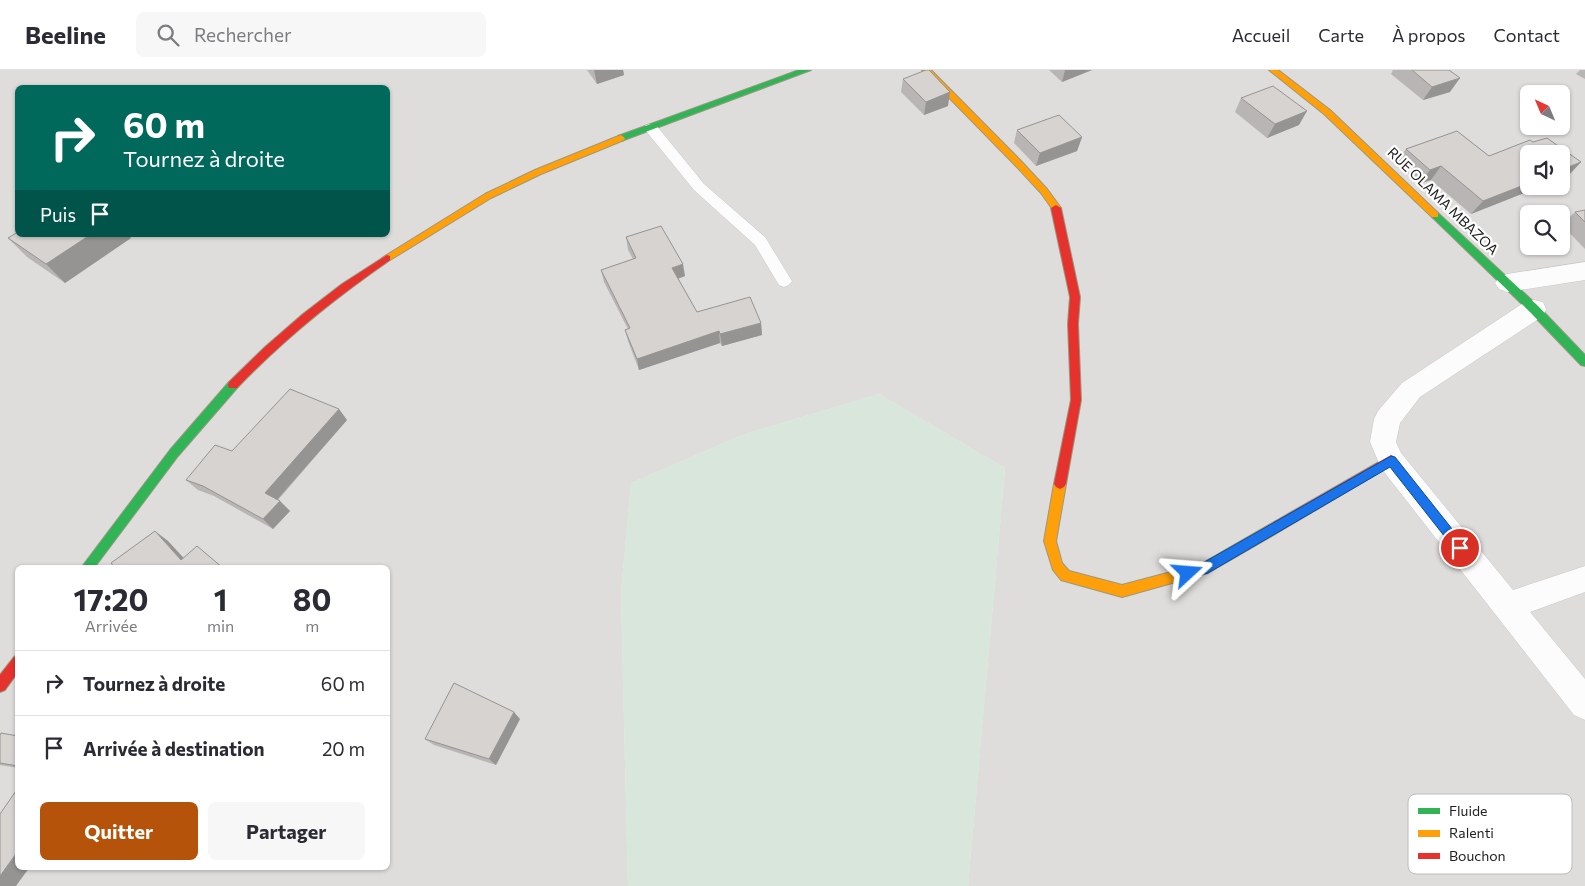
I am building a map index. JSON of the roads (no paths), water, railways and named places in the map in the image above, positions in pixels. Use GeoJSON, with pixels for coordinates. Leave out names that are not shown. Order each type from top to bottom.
{"type":"FeatureCollection","features":[{"type":"Feature","properties":{"kind":"street"},"geometry":{"type":"LineString","coordinates":[[89,565],[156,475],[208,410],[272,346],[349,283],[432,229],[500,190],[598,148],[807,70]]}},
{"type":"Feature","properties":{"kind":"street"},"geometry":{"type":"LineString","coordinates":[[926,70],[1017,162],[1055,206],[1075,297],[1073,324],[1076,400],[1050,541],[1057,566],[1065,576],[1122,591],[1204,569],[1391,460]]}},
{"type":"Feature","properties":{"kind":"street","name":"RUE OLAMA MBAZOA"},"geometry":{"type":"LineString","coordinates":[[1273,70],[1327,112],[1534,309],[1585,362]]}},
{"type":"Feature","properties":{"kind":"street"},"geometry":{"type":"LineString","coordinates":[[1507,283],[1585,272]]}},
{"type":"Feature","properties":{"kind":"street"},"geometry":{"type":"LineString","coordinates":[[1534,309],[1411,390],[1387,419],[1384,442],[1391,460],[1585,704]]}},
{"type":"Feature","properties":{"kind":"street"},"geometry":{"type":"LineString","coordinates":[[1506,606],[1585,579]]}},
{"type":"Feature","properties":{"kind":"lane"},"geometry":{"type":"LineString","coordinates":[[651,128],[699,186],[760,241],[784,281]]}}]}
